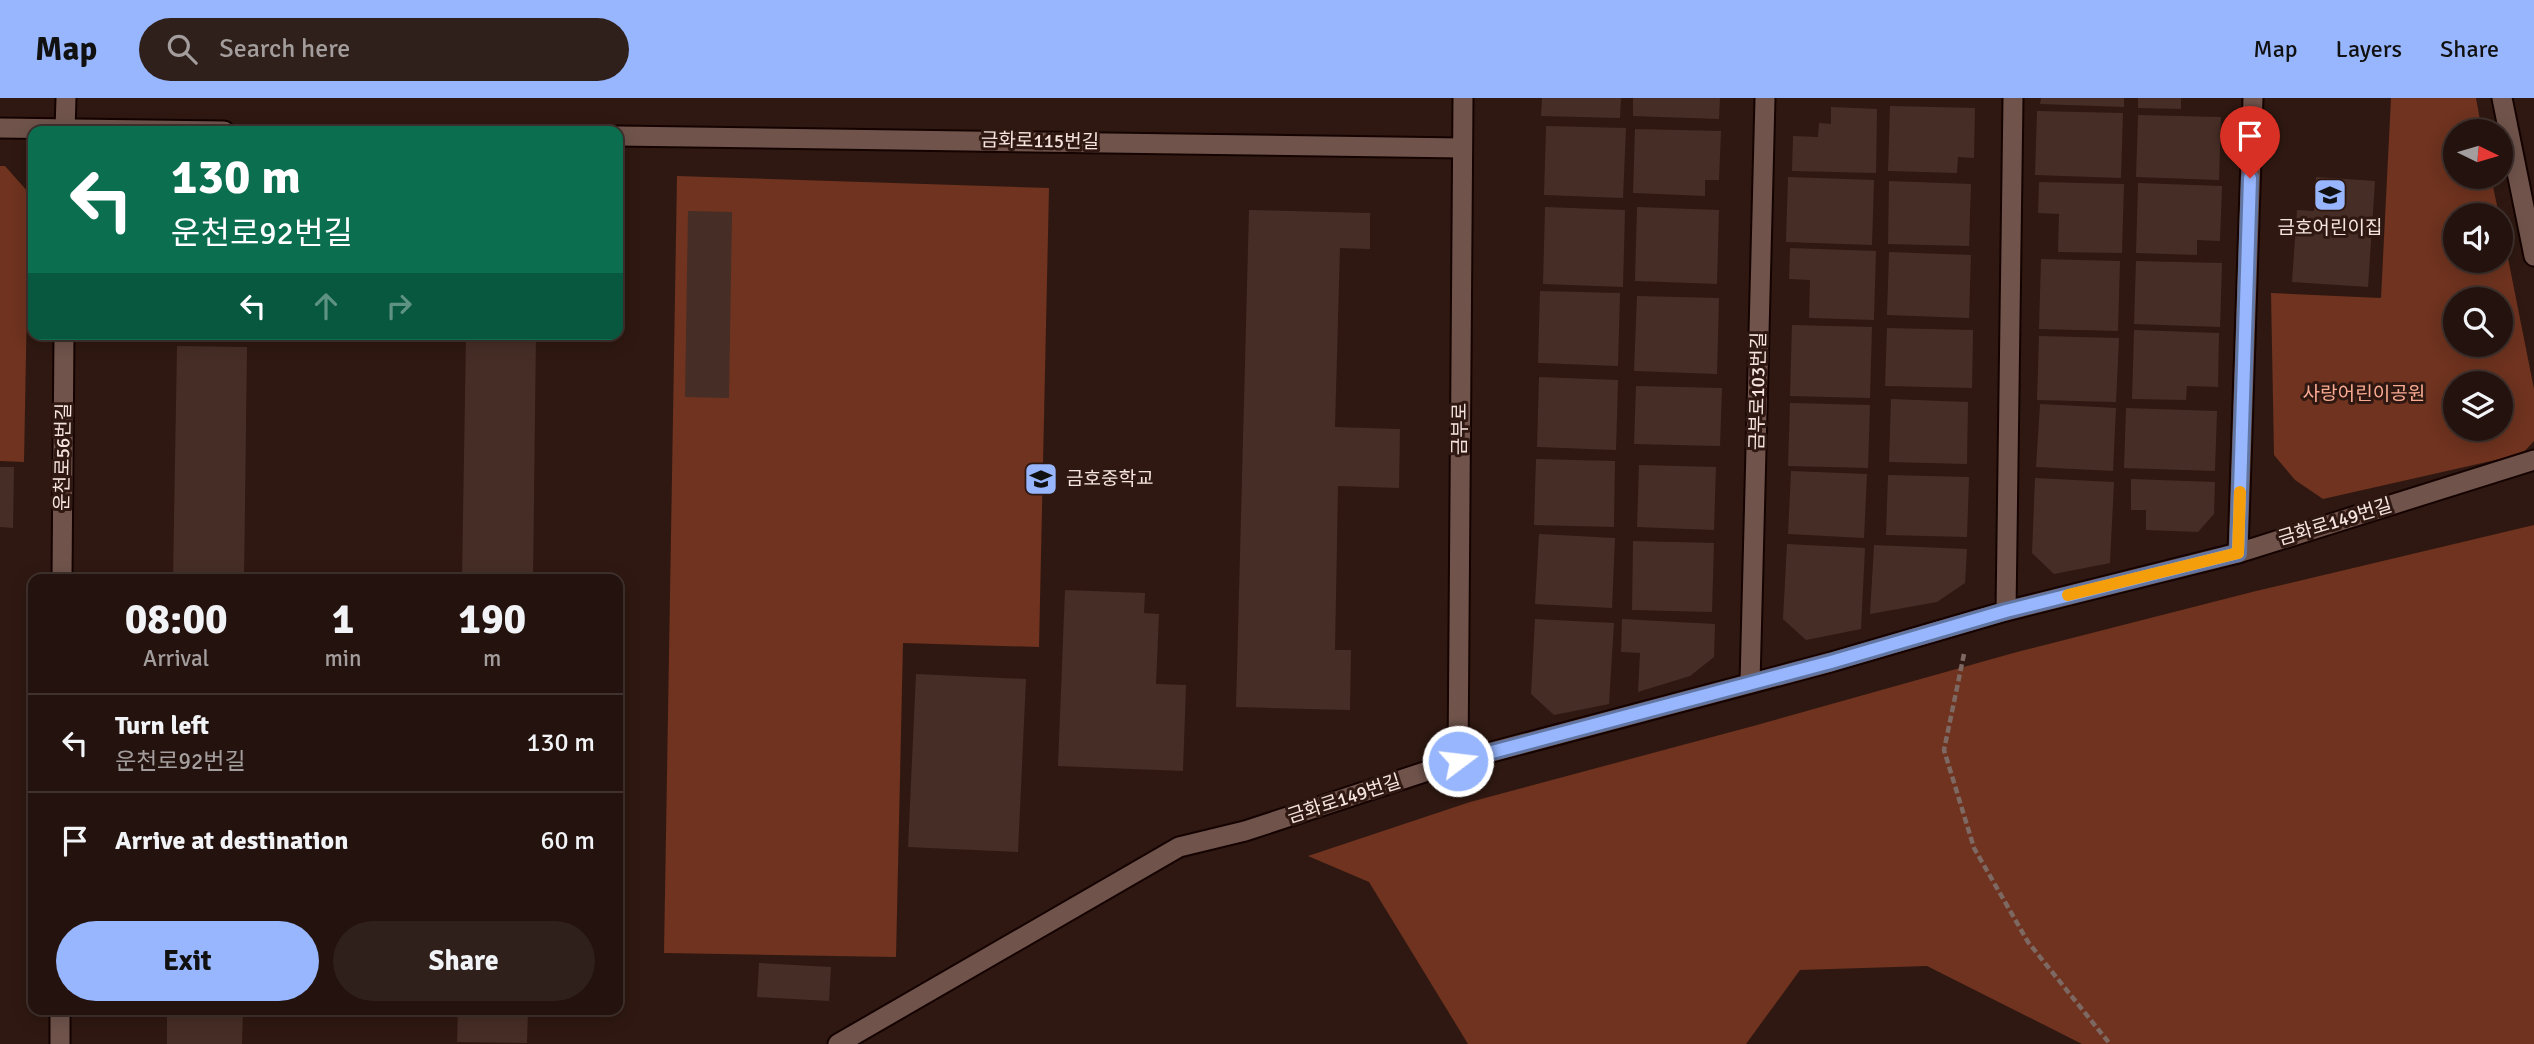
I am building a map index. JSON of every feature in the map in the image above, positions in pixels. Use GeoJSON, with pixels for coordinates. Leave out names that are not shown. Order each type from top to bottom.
{"type":"FeatureCollection","features":[{"type":"Feature","properties":{"kind":"street"},"geometry":{"type":"LineString","coordinates":[[65,98],[65,126]]}},
{"type":"Feature","properties":{"kind":"street","name":"금부로"},"geometry":{"type":"LineString","coordinates":[[1458,761],[1463,98]]}},
{"type":"Feature","properties":{"kind":"street","name":"금부로103번길"},"geometry":{"type":"LineString","coordinates":[[1750,683],[1765,98]]}},
{"type":"Feature","properties":{"kind":"street"},"geometry":{"type":"LineString","coordinates":[[2006,611],[2012,98]]}},
{"type":"Feature","properties":{"kind":"street"},"geometry":{"type":"LineString","coordinates":[[2238,553],[2253,98]]}},
{"type":"Feature","properties":{"kind":"street"},"geometry":{"type":"LineString","coordinates":[[2502,98],[2534,256]]}},
{"type":"Feature","properties":{"kind":"street"},"geometry":{"type":"LineString","coordinates":[[0,128],[28,129]]}},
{"type":"Feature","properties":{"kind":"street","name":"금화로115번길"},"geometry":{"type":"LineString","coordinates":[[623,136],[1462,148]]}},
{"type":"Feature","properties":{"kind":"street","name":"운천로56번길"},"geometry":{"type":"LineString","coordinates":[[62,574],[64,340]]}},
{"type":"Feature","properties":{"kind":"street","name":"금화로149번길"},"geometry":{"type":"LineString","coordinates":[[838,1044],[1179,847],[1245,831],[1458,761],[1831,662],[2006,611],[2238,553],[2534,460]]}},
{"type":"Feature","properties":{"kind":"street"},"geometry":{"type":"LineString","coordinates":[[60,1015],[60,1044]]}},
{"type":"Feature","properties":{"kind":"path"},"geometry":{"type":"LineString","coordinates":[[2006,611],[1964,654],[1944,750],[1974,848],[2028,942],[2110,1044]]}},
{"type":"Feature","properties":{"kind":"green space","name":"사랑어린이공원"},"geometry":{"type":"Polygon","coordinates":[[[2391,98],[2476,98],[2480,119],[2443,119],[2443,189],[2494,189],[2496,203],[2443,203],[2443,273],[2511,273],[2534,389],[2534,441],[2522,454],[2323,499],[2295,480],[2274,455],[2271,293],[2381,298],[2391,98]]]}},
{"type":"Feature","properties":{"kind":"green space"},"geometry":{"type":"Polygon","coordinates":[[[0,166],[5,166],[28,192],[28,247],[24,462],[0,461],[0,166]]]}},
{"type":"Feature","properties":{"kind":"green space"},"geometry":{"type":"Polygon","coordinates":[[[677,176],[1049,188],[1039,647],[903,643],[896,957],[664,953],[677,176]]]}},
{"type":"Feature","properties":{"kind":"green space"},"geometry":{"type":"Polygon","coordinates":[[[2534,525],[2534,1044],[2082,1044],[1927,966],[1800,970],[1746,1044],[1468,1044],[1369,882],[1308,856],[1470,802],[2017,652],[2256,591],[2534,525]]]}},
{"type":"Feature","properties":{"kind":"building"},"geometry":{"type":"Polygon","coordinates":[[[1542,98],[1621,98],[1620,118],[1541,116],[1542,98]]]}},
{"type":"Feature","properties":{"kind":"building"},"geometry":{"type":"Polygon","coordinates":[[[1633,98],[1720,98],[1719,119],[1633,116],[1633,98]]]}},
{"type":"Feature","properties":{"kind":"building"},"geometry":{"type":"Polygon","coordinates":[[[2041,98],[2124,98],[2124,107],[2040,104],[2041,98]]]}},
{"type":"Feature","properties":{"kind":"building"},"geometry":{"type":"Polygon","coordinates":[[[2138,98],[2181,98],[2181,109],[2138,108],[2138,98]]]}},
{"type":"Feature","properties":{"kind":"building"},"geometry":{"type":"Polygon","coordinates":[[[1890,106],[1975,108],[1974,158],[1958,157],[1957,173],[1888,171],[1890,106]]]}},
{"type":"Feature","properties":{"kind":"building"},"geometry":{"type":"Polygon","coordinates":[[[1831,107],[1877,109],[1876,173],[1792,171],[1793,136],[1818,137],[1819,123],[1831,124],[1831,107]]]}},
{"type":"Feature","properties":{"kind":"building"},"geometry":{"type":"Polygon","coordinates":[[[2037,111],[2123,113],[2121,178],[2035,175],[2037,111]]]}},
{"type":"Feature","properties":{"kind":"building"},"geometry":{"type":"Polygon","coordinates":[[[2138,115],[2221,117],[2219,180],[2136,177],[2138,115]]]}},
{"type":"Feature","properties":{"kind":"building"},"geometry":{"type":"Polygon","coordinates":[[[1546,126],[1626,128],[1623,198],[1544,195],[1546,126]]]}},
{"type":"Feature","properties":{"kind":"building"},"geometry":{"type":"Polygon","coordinates":[[[1635,129],[1721,131],[1719,180],[1705,180],[1705,196],[1633,193],[1635,129]]]}},
{"type":"Feature","properties":{"kind":"building"},"geometry":{"type":"Polygon","coordinates":[[[1788,177],[1874,180],[1872,245],[1786,242],[1788,177]]]}},
{"type":"Feature","properties":{"kind":"building"},"geometry":{"type":"Polygon","coordinates":[[[2316,177],[2375,181],[2368,287],[2292,282],[2297,210],[2314,211],[2316,177]]]}},
{"type":"Feature","properties":{"kind":"building"},"geometry":{"type":"Polygon","coordinates":[[[1889,181],[1971,184],[1969,246],[1888,244],[1889,181]]]}},
{"type":"Feature","properties":{"kind":"building"},"geometry":{"type":"Polygon","coordinates":[[[2039,182],[2124,184],[2122,253],[2058,252],[2059,214],[2038,213],[2039,182]]]}},
{"type":"Feature","properties":{"kind":"building"},"geometry":{"type":"Polygon","coordinates":[[[2138,183],[2222,186],[2220,241],[2197,240],[2197,255],[2136,253],[2138,183]]]}},
{"type":"Feature","properties":{"kind":"building"},"geometry":{"type":"Polygon","coordinates":[[[1545,207],[1625,210],[1623,287],[1543,284],[1545,207]]]}},
{"type":"Feature","properties":{"kind":"building"},"geometry":{"type":"Polygon","coordinates":[[[1637,207],[1719,210],[1717,284],[1635,281],[1637,207]]]}},
{"type":"Feature","properties":{"kind":"building"},"geometry":{"type":"Polygon","coordinates":[[[1249,210],[1370,213],[1370,249],[1340,248],[1335,427],[1400,429],[1399,488],[1338,486],[1335,650],[1351,650],[1350,710],[1236,707],[1249,210]]]}},
{"type":"Feature","properties":{"kind":"building"},"geometry":{"type":"Polygon","coordinates":[[[688,211],[732,212],[729,398],[685,397],[688,211]]]}},
{"type":"Feature","properties":{"kind":"building"},"geometry":{"type":"Polygon","coordinates":[[[1790,248],[1876,251],[1874,320],[1809,318],[1810,280],[1789,279],[1790,248]]]}},
{"type":"Feature","properties":{"kind":"building"},"geometry":{"type":"Polygon","coordinates":[[[1889,252],[1971,255],[1969,318],[1887,315],[1889,252]]]}},
{"type":"Feature","properties":{"kind":"building"},"geometry":{"type":"Polygon","coordinates":[[[2041,259],[2120,261],[2118,331],[2039,329],[2041,259]]]}},
{"type":"Feature","properties":{"kind":"building"},"geometry":{"type":"Polygon","coordinates":[[[2136,261],[2222,263],[2220,327],[2134,324],[2136,261]]]}},
{"type":"Feature","properties":{"kind":"building"},"geometry":{"type":"Polygon","coordinates":[[[1540,291],[1620,293],[1618,366],[1538,363],[1540,291]]]}},
{"type":"Feature","properties":{"kind":"building"},"geometry":{"type":"Polygon","coordinates":[[[1637,296],[1719,298],[1717,374],[1634,371],[1637,296]]]}},
{"type":"Feature","properties":{"kind":"building"},"geometry":{"type":"Polygon","coordinates":[[[1792,325],[1872,327],[1870,398],[1790,396],[1792,325]]]}},
{"type":"Feature","properties":{"kind":"building"},"geometry":{"type":"Polygon","coordinates":[[[1887,328],[1973,330],[1972,388],[1885,386],[1887,328]]]}},
{"type":"Feature","properties":{"kind":"building"},"geometry":{"type":"Polygon","coordinates":[[[2134,330],[2219,333],[2218,387],[2187,386],[2186,400],[2132,399],[2134,330]]]}},
{"type":"Feature","properties":{"kind":"building"},"geometry":{"type":"Polygon","coordinates":[[[2039,336],[2119,338],[2116,402],[2037,400],[2039,336]]]}},
{"type":"Feature","properties":{"kind":"building"},"geometry":{"type":"Polygon","coordinates":[[[466,340],[536,340],[533,574],[462,574],[466,340]]]}},
{"type":"Feature","properties":{"kind":"building"},"geometry":{"type":"Polygon","coordinates":[[[177,346],[247,347],[244,574],[173,574],[177,346]]]}},
{"type":"Feature","properties":{"kind":"building"},"geometry":{"type":"Polygon","coordinates":[[[1539,377],[1618,380],[1616,450],[1537,447],[1539,377]]]}},
{"type":"Feature","properties":{"kind":"building"},"geometry":{"type":"Polygon","coordinates":[[[1636,386],[1722,388],[1720,446],[1634,444],[1636,386]]]}},
{"type":"Feature","properties":{"kind":"building"},"geometry":{"type":"Polygon","coordinates":[[[1891,399],[1968,402],[1967,464],[1889,462],[1891,399]]]}},
{"type":"Feature","properties":{"kind":"building"},"geometry":{"type":"Polygon","coordinates":[[[1790,403],[1870,405],[1868,468],[1788,466],[1790,403]]]}},
{"type":"Feature","properties":{"kind":"building"},"geometry":{"type":"Polygon","coordinates":[[[2040,404],[2116,408],[2113,471],[2036,467],[2040,404]]]}},
{"type":"Feature","properties":{"kind":"building"},"geometry":{"type":"Polygon","coordinates":[[[2126,408],[2217,411],[2215,471],[2124,468],[2126,408]]]}},
{"type":"Feature","properties":{"kind":"building"},"geometry":{"type":"Polygon","coordinates":[[[1536,459],[1615,461],[1614,527],[1534,525],[1536,459]]]}},
{"type":"Feature","properties":{"kind":"building"},"geometry":{"type":"Polygon","coordinates":[[[1639,465],[1716,467],[1714,530],[1637,527],[1639,465]]]}},
{"type":"Feature","properties":{"kind":"building"},"geometry":{"type":"Polygon","coordinates":[[[0,467],[14,467],[13,528],[0,527],[0,467]]]}},
{"type":"Feature","properties":{"kind":"building"},"geometry":{"type":"Polygon","coordinates":[[[1791,471],[1867,474],[1864,538],[1788,534],[1791,471]]]}},
{"type":"Feature","properties":{"kind":"building"},"geometry":{"type":"Polygon","coordinates":[[[1888,475],[1969,477],[1967,537],[1886,535],[1888,475]]]}},
{"type":"Feature","properties":{"kind":"building"},"geometry":{"type":"Polygon","coordinates":[[[2035,478],[2114,482],[2110,563],[2054,574],[2032,553],[2035,478]]]}},
{"type":"Feature","properties":{"kind":"building"},"geometry":{"type":"Polygon","coordinates":[[[2131,479],[2215,482],[2214,514],[2198,532],[2146,530],[2146,510],[2131,510],[2131,479]]]}},
{"type":"Feature","properties":{"kind":"building"},"geometry":{"type":"Polygon","coordinates":[[[1539,534],[1615,538],[1612,608],[1535,604],[1539,534]]]}},
{"type":"Feature","properties":{"kind":"building"},"geometry":{"type":"Polygon","coordinates":[[[1633,541],[1714,543],[1712,612],[1632,610],[1633,541]]]}},
{"type":"Feature","properties":{"kind":"building"},"geometry":{"type":"Polygon","coordinates":[[[1787,544],[1865,548],[1861,629],[1806,640],[1783,619],[1787,544]]]}},
{"type":"Feature","properties":{"kind":"building"},"geometry":{"type":"Polygon","coordinates":[[[1874,545],[1967,549],[1965,583],[1937,602],[1870,614],[1874,545]]]}},
{"type":"Feature","properties":{"kind":"building"},"geometry":{"type":"Polygon","coordinates":[[[1065,590],[1145,593],[1144,613],[1159,614],[1156,684],[1186,685],[1183,771],[1058,766],[1065,590]]]}},
{"type":"Feature","properties":{"kind":"building"},"geometry":{"type":"Polygon","coordinates":[[[1535,619],[1614,623],[1609,704],[1554,715],[1531,694],[1535,619]]]}},
{"type":"Feature","properties":{"kind":"building"},"geometry":{"type":"Polygon","coordinates":[[[1622,619],[1715,624],[1714,657],[1690,676],[1638,692],[1640,653],[1621,652],[1622,619]]]}},
{"type":"Feature","properties":{"kind":"building"},"geometry":{"type":"Polygon","coordinates":[[[916,674],[1026,679],[1018,852],[908,847],[916,674]]]}},
{"type":"Feature","properties":{"kind":"building"},"geometry":{"type":"Polygon","coordinates":[[[759,963],[831,967],[829,1001],[757,997],[759,963]]]}},
{"type":"Feature","properties":{"kind":"building"},"geometry":{"type":"Polygon","coordinates":[[[167,1015],[243,1015],[242,1044],[167,1044],[167,1015]]]}},
{"type":"Feature","properties":{"kind":"building"},"geometry":{"type":"Polygon","coordinates":[[[458,1015],[528,1015],[527,1043],[457,1042],[458,1015]]]}},
{"type":"Feature","properties":{"kind":"slow traffic"},"geometry":{"type":"LineString","coordinates":[[2068,595],[2238,553],[2240,492]]}},
{"type":"Feature","properties":{"kind":"place","name":"금호어린이집"},"geometry":{"type":"Point","coordinates":[2330,195]}},
{"type":"Feature","properties":{"kind":"place","name":"금호중학교"},"geometry":{"type":"Point","coordinates":[1041,479]}},
{"type":"Feature","properties":{"kind":"route"},"geometry":{"type":"LineString","coordinates":[[1458,761],[1831,662],[2006,611],[2238,553],[2250,178]]}}]}
